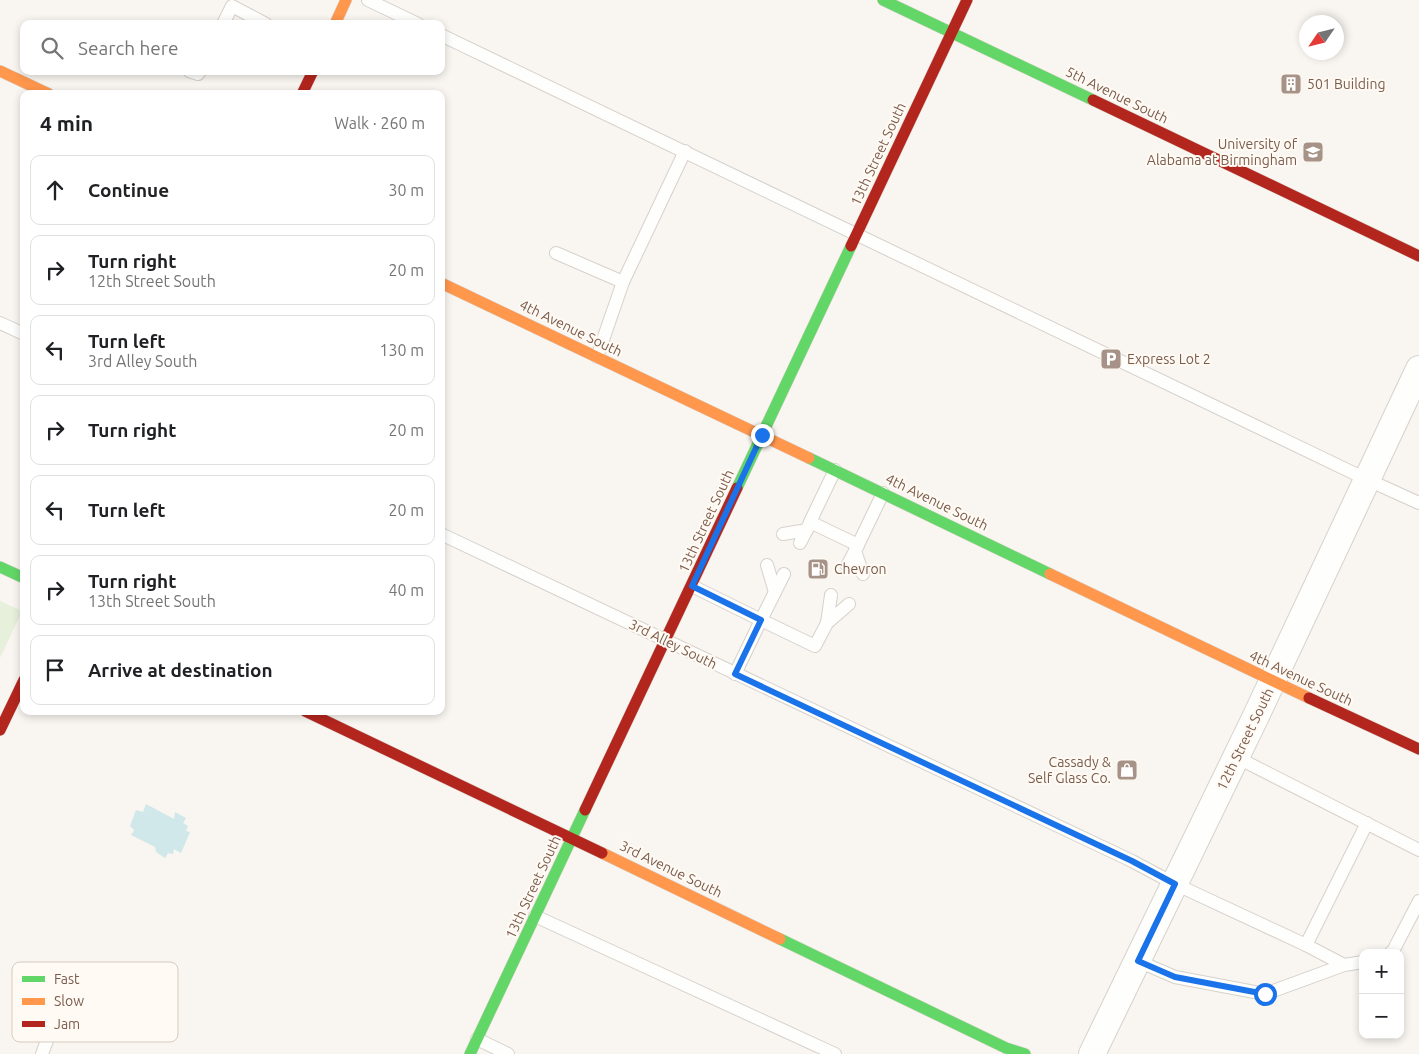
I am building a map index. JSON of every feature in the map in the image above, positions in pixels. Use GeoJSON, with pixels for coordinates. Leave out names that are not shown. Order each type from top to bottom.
{"type":"FeatureCollection","features":[{"type":"Feature","properties":{"kind":"street"},"geometry":{"type":"LineString","coordinates":[[337,20],[346,0]]}},
{"type":"Feature","properties":{"kind":"street","name":"5th Avenue South"},"geometry":{"type":"LineString","coordinates":[[883,0],[1419,256]]}},
{"type":"Feature","properties":{"kind":"street","name":"13th Street South"},"geometry":{"type":"LineString","coordinates":[[470,1054],[967,0]]}},
{"type":"Feature","properties":{"kind":"street"},"geometry":{"type":"LineString","coordinates":[[0,71],[40,90]]}},
{"type":"Feature","properties":{"kind":"street"},"geometry":{"type":"LineString","coordinates":[[304,90],[311,75]]}},
{"type":"Feature","properties":{"kind":"street","name":"4th Avenue South"},"geometry":{"type":"LineString","coordinates":[[445,285],[762,435],[1272,681],[1419,749]]}},
{"type":"Feature","properties":{"kind":"street","name":"12th Street South"},"geometry":{"type":"LineString","coordinates":[[1092,1054],[1236,757],[1419,369]]}},
{"type":"Feature","properties":{"kind":"street"},"geometry":{"type":"LineString","coordinates":[[0,567],[20,576]]}},
{"type":"Feature","properties":{"kind":"street"},"geometry":{"type":"LineString","coordinates":[[0,730],[20,688]]}},
{"type":"Feature","properties":{"kind":"street","name":"3rd Avenue South"},"geometry":{"type":"LineString","coordinates":[[313,715],[1006,1048],[1025,1054]]}},
{"type":"Feature","properties":{"kind":"lane"},"geometry":{"type":"LineString","coordinates":[[368,0],[410,20]]}},
{"type":"Feature","properties":{"kind":"lane"},"geometry":{"type":"LineString","coordinates":[[225,20],[232,6],[258,20]]}},
{"type":"Feature","properties":{"kind":"lane"},"geometry":{"type":"LineString","coordinates":[[445,37],[1419,503]]}},
{"type":"Feature","properties":{"kind":"lane"},"geometry":{"type":"LineString","coordinates":[[597,357],[623,282],[685,151]]}},
{"type":"Feature","properties":{"kind":"lane"},"geometry":{"type":"LineString","coordinates":[[556,253],[623,282]]}},
{"type":"Feature","properties":{"kind":"lane"},"geometry":{"type":"LineString","coordinates":[[0,323],[20,332]]}},
{"type":"Feature","properties":{"kind":"lane"},"geometry":{"type":"LineString","coordinates":[[800,543],[835,470]]}},
{"type":"Feature","properties":{"kind":"lane"},"geometry":{"type":"LineString","coordinates":[[847,566],[883,493]]}},
{"type":"Feature","properties":{"kind":"lane"},"geometry":{"type":"LineString","coordinates":[[783,534],[808,526],[857,548]]}},
{"type":"Feature","properties":{"kind":"lane","name":"3rd Alley South"},"geometry":{"type":"LineString","coordinates":[[445,536],[1132,861],[1175,884],[1306,945],[1344,965]]}},
{"type":"Feature","properties":{"kind":"lane"},"geometry":{"type":"LineString","coordinates":[[857,548],[863,574]]}},
{"type":"Feature","properties":{"kind":"lane"},"geometry":{"type":"LineString","coordinates":[[768,565],[775,592]]}},
{"type":"Feature","properties":{"kind":"lane"},"geometry":{"type":"LineString","coordinates":[[735,674],[784,574]]}},
{"type":"Feature","properties":{"kind":"lane"},"geometry":{"type":"LineString","coordinates":[[692,586],[815,646],[827,623],[831,595]]}},
{"type":"Feature","properties":{"kind":"lane"},"geometry":{"type":"LineString","coordinates":[[827,623],[849,604]]}},
{"type":"Feature","properties":{"kind":"lane"},"geometry":{"type":"LineString","coordinates":[[1236,757],[1419,850]]}},
{"type":"Feature","properties":{"kind":"lane"},"geometry":{"type":"LineString","coordinates":[[1306,945],[1367,823]]}},
{"type":"Feature","properties":{"kind":"lane"},"geometry":{"type":"LineString","coordinates":[[1394,949],[1419,901]]}},
{"type":"Feature","properties":{"kind":"lane"},"geometry":{"type":"LineString","coordinates":[[536,916],[835,1054]]}},
{"type":"Feature","properties":{"kind":"lane"},"geometry":{"type":"LineString","coordinates":[[1138,961],[1175,977],[1265,994],[1344,965],[1359,963]]}},
{"type":"Feature","properties":{"kind":"lane"},"geometry":{"type":"LineString","coordinates":[[477,1039],[508,1054]]}},
{"type":"Feature","properties":{"kind":"lane"},"geometry":{"type":"LineString","coordinates":[[42,1054],[46,1042]]}},
{"type":"Feature","properties":{"kind":"green space"},"geometry":{"type":"Polygon","coordinates":[[[0,601],[20,610],[20,615],[0,658],[0,601]]]}},
{"type":"Feature","properties":{"kind":"water"},"geometry":{"type":"Polygon","coordinates":[[[146,804],[174,819],[175,812],[186,818],[183,823],[188,826],[186,831],[190,832],[181,853],[174,849],[173,854],[168,853],[165,858],[156,852],[155,847],[131,835],[134,830],[130,826],[136,810],[143,812],[146,804]]]}},
{"type":"Feature","properties":{"kind":"traffic: fast"},"geometry":{"type":"LineString","coordinates":[[883,0],[1093,100]]}},
{"type":"Feature","properties":{"kind":"traffic: fast"},"geometry":{"type":"LineString","coordinates":[[737,488],[851,246]]}},
{"type":"Feature","properties":{"kind":"traffic: fast"},"geometry":{"type":"LineString","coordinates":[[809,458],[1050,574]]}},
{"type":"Feature","properties":{"kind":"traffic: fast"},"geometry":{"type":"LineString","coordinates":[[0,567],[20,576]]}},
{"type":"Feature","properties":{"kind":"traffic: fast"},"geometry":{"type":"LineString","coordinates":[[470,1054],[585,810]]}},
{"type":"Feature","properties":{"kind":"traffic: fast"},"geometry":{"type":"LineString","coordinates":[[780,939],[1006,1048],[1025,1054]]}},
{"type":"Feature","properties":{"kind":"traffic: slow"},"geometry":{"type":"LineString","coordinates":[[337,20],[346,0]]}},
{"type":"Feature","properties":{"kind":"traffic: slow"},"geometry":{"type":"LineString","coordinates":[[0,71],[40,90]]}},
{"type":"Feature","properties":{"kind":"traffic: slow"},"geometry":{"type":"LineString","coordinates":[[445,285],[809,458]]}},
{"type":"Feature","properties":{"kind":"traffic: slow"},"geometry":{"type":"LineString","coordinates":[[1050,574],[1309,698]]}},
{"type":"Feature","properties":{"kind":"traffic: slow"},"geometry":{"type":"LineString","coordinates":[[602,853],[780,939]]}},
{"type":"Feature","properties":{"kind":"traffic: jam"},"geometry":{"type":"LineString","coordinates":[[851,246],[967,0]]}},
{"type":"Feature","properties":{"kind":"traffic: jam"},"geometry":{"type":"LineString","coordinates":[[304,90],[311,75]]}},
{"type":"Feature","properties":{"kind":"traffic: jam"},"geometry":{"type":"LineString","coordinates":[[1093,100],[1419,256]]}},
{"type":"Feature","properties":{"kind":"traffic: jam"},"geometry":{"type":"LineString","coordinates":[[585,810],[737,488]]}},
{"type":"Feature","properties":{"kind":"traffic: jam"},"geometry":{"type":"LineString","coordinates":[[0,730],[20,688]]}},
{"type":"Feature","properties":{"kind":"traffic: jam"},"geometry":{"type":"LineString","coordinates":[[1309,698],[1419,749]]}},
{"type":"Feature","properties":{"kind":"traffic: jam"},"geometry":{"type":"LineString","coordinates":[[313,715],[602,853]]}},
{"type":"Feature","properties":{"kind":"place","name":"501 Building"},"geometry":{"type":"Point","coordinates":[1291,84]}},
{"type":"Feature","properties":{"kind":"place","name":"University of Alabama at Birmingham"},"geometry":{"type":"Point","coordinates":[1313,152]}},
{"type":"Feature","properties":{"kind":"place","name":"Express Lot 2"},"geometry":{"type":"Point","coordinates":[1111,359]}},
{"type":"Feature","properties":{"kind":"place","name":"Chevron"},"geometry":{"type":"Point","coordinates":[818,569]}},
{"type":"Feature","properties":{"kind":"place","name":"Cassady & Self Glass Co."},"geometry":{"type":"Point","coordinates":[1127,770]}},
{"type":"Feature","properties":{"kind":"route"},"geometry":{"type":"LineString","coordinates":[[762,435],[692,586],[761,620],[735,674],[1132,861],[1175,884],[1138,961],[1175,977],[1265,994]]}}]}
